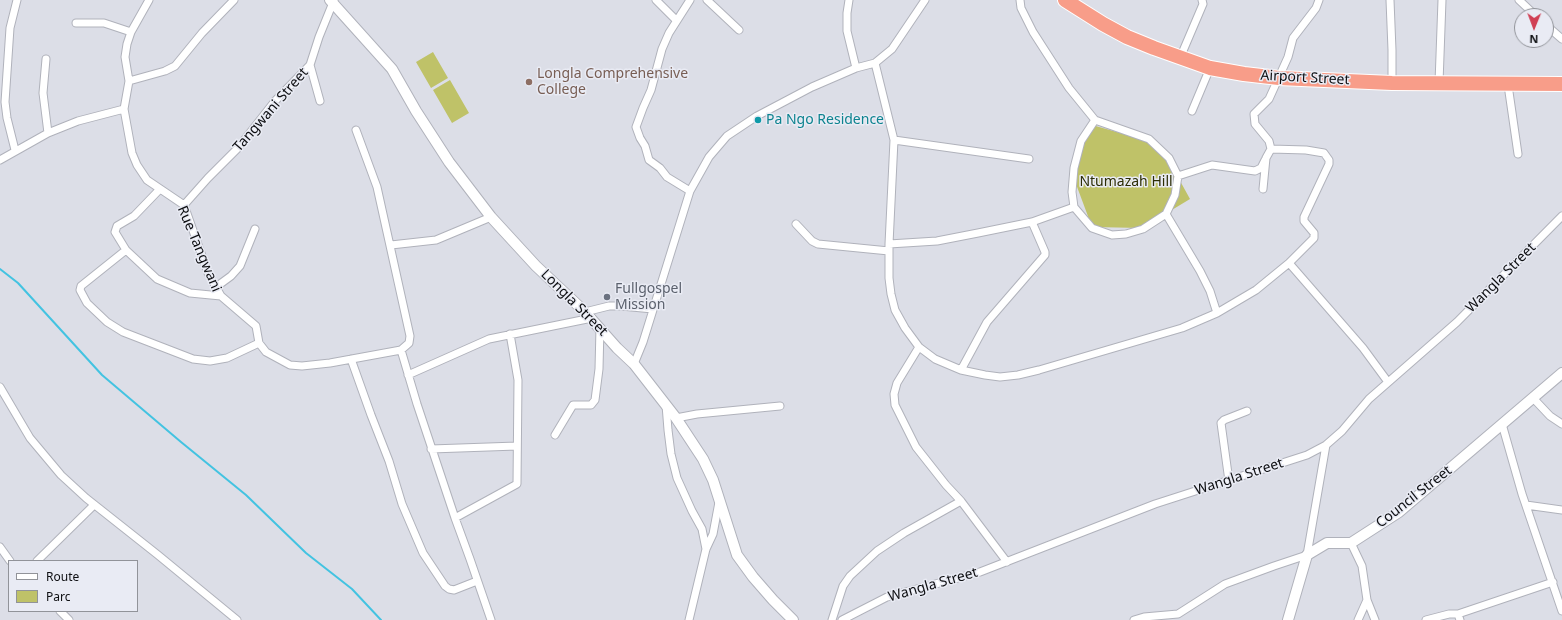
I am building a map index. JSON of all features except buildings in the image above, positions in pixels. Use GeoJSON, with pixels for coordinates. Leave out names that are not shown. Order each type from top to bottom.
{"type":"FeatureCollection","features":[{"type":"Feature","properties":{"kind":"highway","name":"Airport Street"},"geometry":{"type":"LineString","coordinates":[[1065,0],[1121,34],[1180,58],[1210,68],[1244,74],[1279,78],[1392,83],[1508,85],[1562,84]]}},
{"type":"Feature","properties":{"kind":"main road","name":"Longla Street"},"geometry":{"type":"LineString","coordinates":[[332,1],[392,69],[416,111],[449,162],[491,217],[536,266],[589,315],[634,364],[676,418],[703,459],[713,480],[737,555],[772,600],[793,620]]}},
{"type":"Feature","properties":{"kind":"main road","name":"Council Street"},"geometry":{"type":"LineString","coordinates":[[1351,543],[1398,512],[1562,373]]}},
{"type":"Feature","properties":{"kind":"main road"},"geometry":{"type":"LineString","coordinates":[[1288,620],[1307,555],[1327,543],[1351,543]]}},
{"type":"Feature","properties":{"kind":"street"},"geometry":{"type":"LineString","coordinates":[[15,150],[7,118],[5,102],[10,28],[17,0]]}},
{"type":"Feature","properties":{"kind":"street"},"geometry":{"type":"LineString","coordinates":[[0,160],[15,150],[48,133],[78,121],[124,110],[129,81],[125,57],[127,44],[131,32],[149,0]]}},
{"type":"Feature","properties":{"kind":"street"},"geometry":{"type":"LineString","coordinates":[[129,81],[165,71],[175,66],[202,33],[234,0]]}},
{"type":"Feature","properties":{"kind":"street"},"geometry":{"type":"LineString","coordinates":[[656,0],[676,20]]}},
{"type":"Feature","properties":{"kind":"street"},"geometry":{"type":"LineString","coordinates":[[690,0],[676,20],[662,49],[651,90],[642,108],[636,127],[645,146],[649,160],[660,168],[667,178],[690,191]]}},
{"type":"Feature","properties":{"kind":"street"},"geometry":{"type":"LineString","coordinates":[[707,0],[739,30]]}},
{"type":"Feature","properties":{"kind":"street"},"geometry":{"type":"LineString","coordinates":[[849,0],[847,13],[848,31],[856,68]]}},
{"type":"Feature","properties":{"kind":"street"},"geometry":{"type":"LineString","coordinates":[[634,364],[643,342],[690,191],[709,157],[727,136],[757,116],[812,87],[856,68],[875,63],[892,49],[925,0]]}},
{"type":"Feature","properties":{"kind":"street"},"geometry":{"type":"LineString","coordinates":[[1020,0],[1021,8],[1033,32],[1069,88],[1095,120],[1149,139],[1169,158],[1178,176],[1175,195],[1166,214],[1144,230],[1112,235],[1092,228],[1074,207],[1072,192],[1074,168],[1081,141],[1095,120]]}},
{"type":"Feature","properties":{"kind":"street"},"geometry":{"type":"LineString","coordinates":[[1180,58],[1203,4],[1202,0]]}},
{"type":"Feature","properties":{"kind":"street"},"geometry":{"type":"LineString","coordinates":[[1178,176],[1212,165],[1255,170],[1261,168],[1271,149],[1269,141],[1256,124],[1254,114],[1269,98],[1288,57],[1293,38],[1316,8],[1319,0]]}},
{"type":"Feature","properties":{"kind":"street"},"geometry":{"type":"LineString","coordinates":[[1390,0],[1392,83]]}},
{"type":"Feature","properties":{"kind":"street"},"geometry":{"type":"LineString","coordinates":[[1439,83],[1442,0]]}},
{"type":"Feature","properties":{"kind":"street"},"geometry":{"type":"LineString","coordinates":[[1519,0],[1528,8]]}},
{"type":"Feature","properties":{"kind":"street","name":"Tangwani Street"},"geometry":{"type":"LineString","coordinates":[[184,205],[238,148],[275,101],[310,65],[332,1]]}},
{"type":"Feature","properties":{"kind":"street"},"geometry":{"type":"LineString","coordinates":[[76,23],[104,23],[131,32]]}},
{"type":"Feature","properties":{"kind":"street"},"geometry":{"type":"LineString","coordinates":[[1554,32],[1562,39]]}},
{"type":"Feature","properties":{"kind":"street"},"geometry":{"type":"LineString","coordinates":[[46,59],[43,93],[48,133]]}},
{"type":"Feature","properties":{"kind":"street"},"geometry":{"type":"LineString","coordinates":[[875,63],[894,140],[889,252],[891,294],[895,310],[905,328],[919,347],[935,359],[961,370],[1000,377],[1018,375],[1088,357],[1182,328],[1217,313],[1256,290],[1290,264],[1314,238],[1314,233],[1304,221],[1304,217],[1329,164],[1329,160],[1324,153],[1306,150],[1271,149]]}},
{"type":"Feature","properties":{"kind":"street"},"geometry":{"type":"LineString","coordinates":[[310,65],[320,101]]}},
{"type":"Feature","properties":{"kind":"street"},"geometry":{"type":"LineString","coordinates":[[1192,111],[1210,68]]}},
{"type":"Feature","properties":{"kind":"street"},"geometry":{"type":"LineString","coordinates":[[1508,85],[1518,154]]}},
{"type":"Feature","properties":{"kind":"street","name":"Rue Tangwani"},"geometry":{"type":"LineString","coordinates":[[124,110],[132,152],[137,165],[147,180],[184,205],[203,261],[222,296]]}},
{"type":"Feature","properties":{"kind":"street"},"geometry":{"type":"LineString","coordinates":[[222,296],[256,326],[259,343],[266,352],[290,365],[302,366],[351,360],[401,350],[409,343],[410,340],[378,187],[356,130]]}},
{"type":"Feature","properties":{"kind":"street"},"geometry":{"type":"LineString","coordinates":[[894,140],[1029,159]]}},
{"type":"Feature","properties":{"kind":"street"},"geometry":{"type":"LineString","coordinates":[[1263,189],[1266,158]]}},
{"type":"Feature","properties":{"kind":"street","name":"Rue Tangwani"},"geometry":{"type":"LineString","coordinates":[[160,189],[134,216],[117,226],[115,228],[115,232],[126,250],[157,279],[190,293],[222,296]]}},
{"type":"Feature","properties":{"kind":"street"},"geometry":{"type":"LineString","coordinates":[[889,244],[937,241],[1032,222],[1074,207]]}},
{"type":"Feature","properties":{"kind":"street"},"geometry":{"type":"LineString","coordinates":[[1166,214],[1200,271],[1210,291],[1217,313]]}},
{"type":"Feature","properties":{"kind":"street","name":"Wangla Street"},"geometry":{"type":"LineString","coordinates":[[842,620],[887,597],[980,572],[1155,504],[1307,455],[1326,445],[1342,431],[1369,399],[1457,322],[1562,216]]}},
{"type":"Feature","properties":{"kind":"street"},"geometry":{"type":"LineString","coordinates":[[391,245],[436,240],[491,217]]}},
{"type":"Feature","properties":{"kind":"street"},"geometry":{"type":"LineString","coordinates":[[961,370],[987,322],[1045,255],[1032,222]]}},
{"type":"Feature","properties":{"kind":"street"},"geometry":{"type":"LineString","coordinates":[[796,224],[812,241],[818,244],[889,252]]}},
{"type":"Feature","properties":{"kind":"street"},"geometry":{"type":"LineString","coordinates":[[216,287],[240,266],[255,229]]}},
{"type":"Feature","properties":{"kind":"street"},"geometry":{"type":"LineString","coordinates":[[126,250],[80,286],[80,290],[87,303],[107,322],[123,332],[193,359],[210,361],[227,358],[259,343]]}},
{"type":"Feature","properties":{"kind":"street"},"geometry":{"type":"LineString","coordinates":[[1290,264],[1363,348],[1388,382]]}},
{"type":"Feature","properties":{"kind":"street"},"geometry":{"type":"LineString","coordinates":[[408,375],[489,339],[589,315],[615,306],[653,309]]}},
{"type":"Feature","properties":{"kind":"street"},"geometry":{"type":"LineString","coordinates":[[555,435],[573,405],[591,405],[595,400],[599,369],[600,327]]}},
{"type":"Feature","properties":{"kind":"street"},"geometry":{"type":"LineString","coordinates":[[455,518],[517,484],[518,380],[510,334]]}},
{"type":"Feature","properties":{"kind":"street"},"geometry":{"type":"LineString","coordinates":[[919,347],[897,383],[894,394],[895,405],[916,446],[946,485],[961,501],[1007,562]]}},
{"type":"Feature","properties":{"kind":"street"},"geometry":{"type":"LineString","coordinates":[[401,350],[431,449],[491,620]]}},
{"type":"Feature","properties":{"kind":"street"},"geometry":{"type":"LineString","coordinates":[[351,360],[389,461],[402,504],[422,553],[445,586],[449,589],[454,590],[477,581]]}},
{"type":"Feature","properties":{"kind":"street"},"geometry":{"type":"LineString","coordinates":[[0,387],[30,438],[60,475],[94,505],[237,620]]}},
{"type":"Feature","properties":{"kind":"street"},"geometry":{"type":"LineString","coordinates":[[1533,398],[1550,416],[1562,424]]}},
{"type":"Feature","properties":{"kind":"street"},"geometry":{"type":"LineString","coordinates":[[666,405],[669,442],[677,478],[702,529],[706,549]]}},
{"type":"Feature","properties":{"kind":"street"},"geometry":{"type":"LineString","coordinates":[[676,418],[697,414],[780,406]]}},
{"type":"Feature","properties":{"kind":"street"},"geometry":{"type":"LineString","coordinates":[[1229,480],[1221,423],[1224,420],[1247,411]]}},
{"type":"Feature","properties":{"kind":"street"},"geometry":{"type":"LineString","coordinates":[[1502,424],[1526,505],[1562,611]]}},
{"type":"Feature","properties":{"kind":"street"},"geometry":{"type":"LineString","coordinates":[[1134,620],[1144,617],[1178,614],[1225,584],[1307,555],[1326,445]]}},
{"type":"Feature","properties":{"kind":"street"},"geometry":{"type":"LineString","coordinates":[[431,449],[517,446]]}},
{"type":"Feature","properties":{"kind":"street"},"geometry":{"type":"LineString","coordinates":[[689,620],[706,549],[713,534],[719,500]]}},
{"type":"Feature","properties":{"kind":"street"},"geometry":{"type":"LineString","coordinates":[[832,620],[843,586],[850,576],[877,551],[904,533],[961,501]]}},
{"type":"Feature","properties":{"kind":"street"},"geometry":{"type":"LineString","coordinates":[[38,560],[94,505]]}},
{"type":"Feature","properties":{"kind":"street"},"geometry":{"type":"LineString","coordinates":[[1526,505],[1562,510]]}},
{"type":"Feature","properties":{"kind":"street"},"geometry":{"type":"LineString","coordinates":[[1351,543],[1362,566],[1367,600],[1375,620]]}},
{"type":"Feature","properties":{"kind":"street"},"geometry":{"type":"LineString","coordinates":[[0,547],[9,560]]}},
{"type":"Feature","properties":{"kind":"street"},"geometry":{"type":"LineString","coordinates":[[1426,620],[1449,614],[1459,617],[1553,582]]}},
{"type":"Feature","properties":{"kind":"street"},"geometry":{"type":"LineString","coordinates":[[1358,620],[1367,600]]}},
{"type":"Feature","properties":{"kind":"street"},"geometry":{"type":"LineString","coordinates":[[61,612],[69,620]]}},
{"type":"Feature","properties":{"kind":"green space"},"geometry":{"type":"Polygon","coordinates":[[[433,52],[448,78],[431,88],[416,62],[433,52]]]}},
{"type":"Feature","properties":{"kind":"green space"},"geometry":{"type":"Polygon","coordinates":[[[450,80],[469,113],[452,123],[433,90],[450,80]]]}},
{"type":"Feature","properties":{"kind":"green space","name":"Ntumazah Hill"},"geometry":{"type":"Polygon","coordinates":[[[1092,125],[1149,141],[1168,159],[1190,199],[1142,228],[1092,227],[1073,176],[1082,141],[1092,125]]]}},
{"type":"Feature","properties":{"kind":"waterway"},"geometry":{"type":"LineString","coordinates":[[0,269],[18,283],[102,375],[246,495],[306,553],[352,589],[381,620]]}},
{"type":"Feature","properties":{"kind":"place","name":"Longla Comprehensive College"},"geometry":{"type":"Point","coordinates":[529,82]}},
{"type":"Feature","properties":{"kind":"place","name":"Pa Ngo Residence"},"geometry":{"type":"Point","coordinates":[758,120]}},
{"type":"Feature","properties":{"kind":"place","name":"Fullgospel Mission"},"geometry":{"type":"Point","coordinates":[607,297]}}]}
